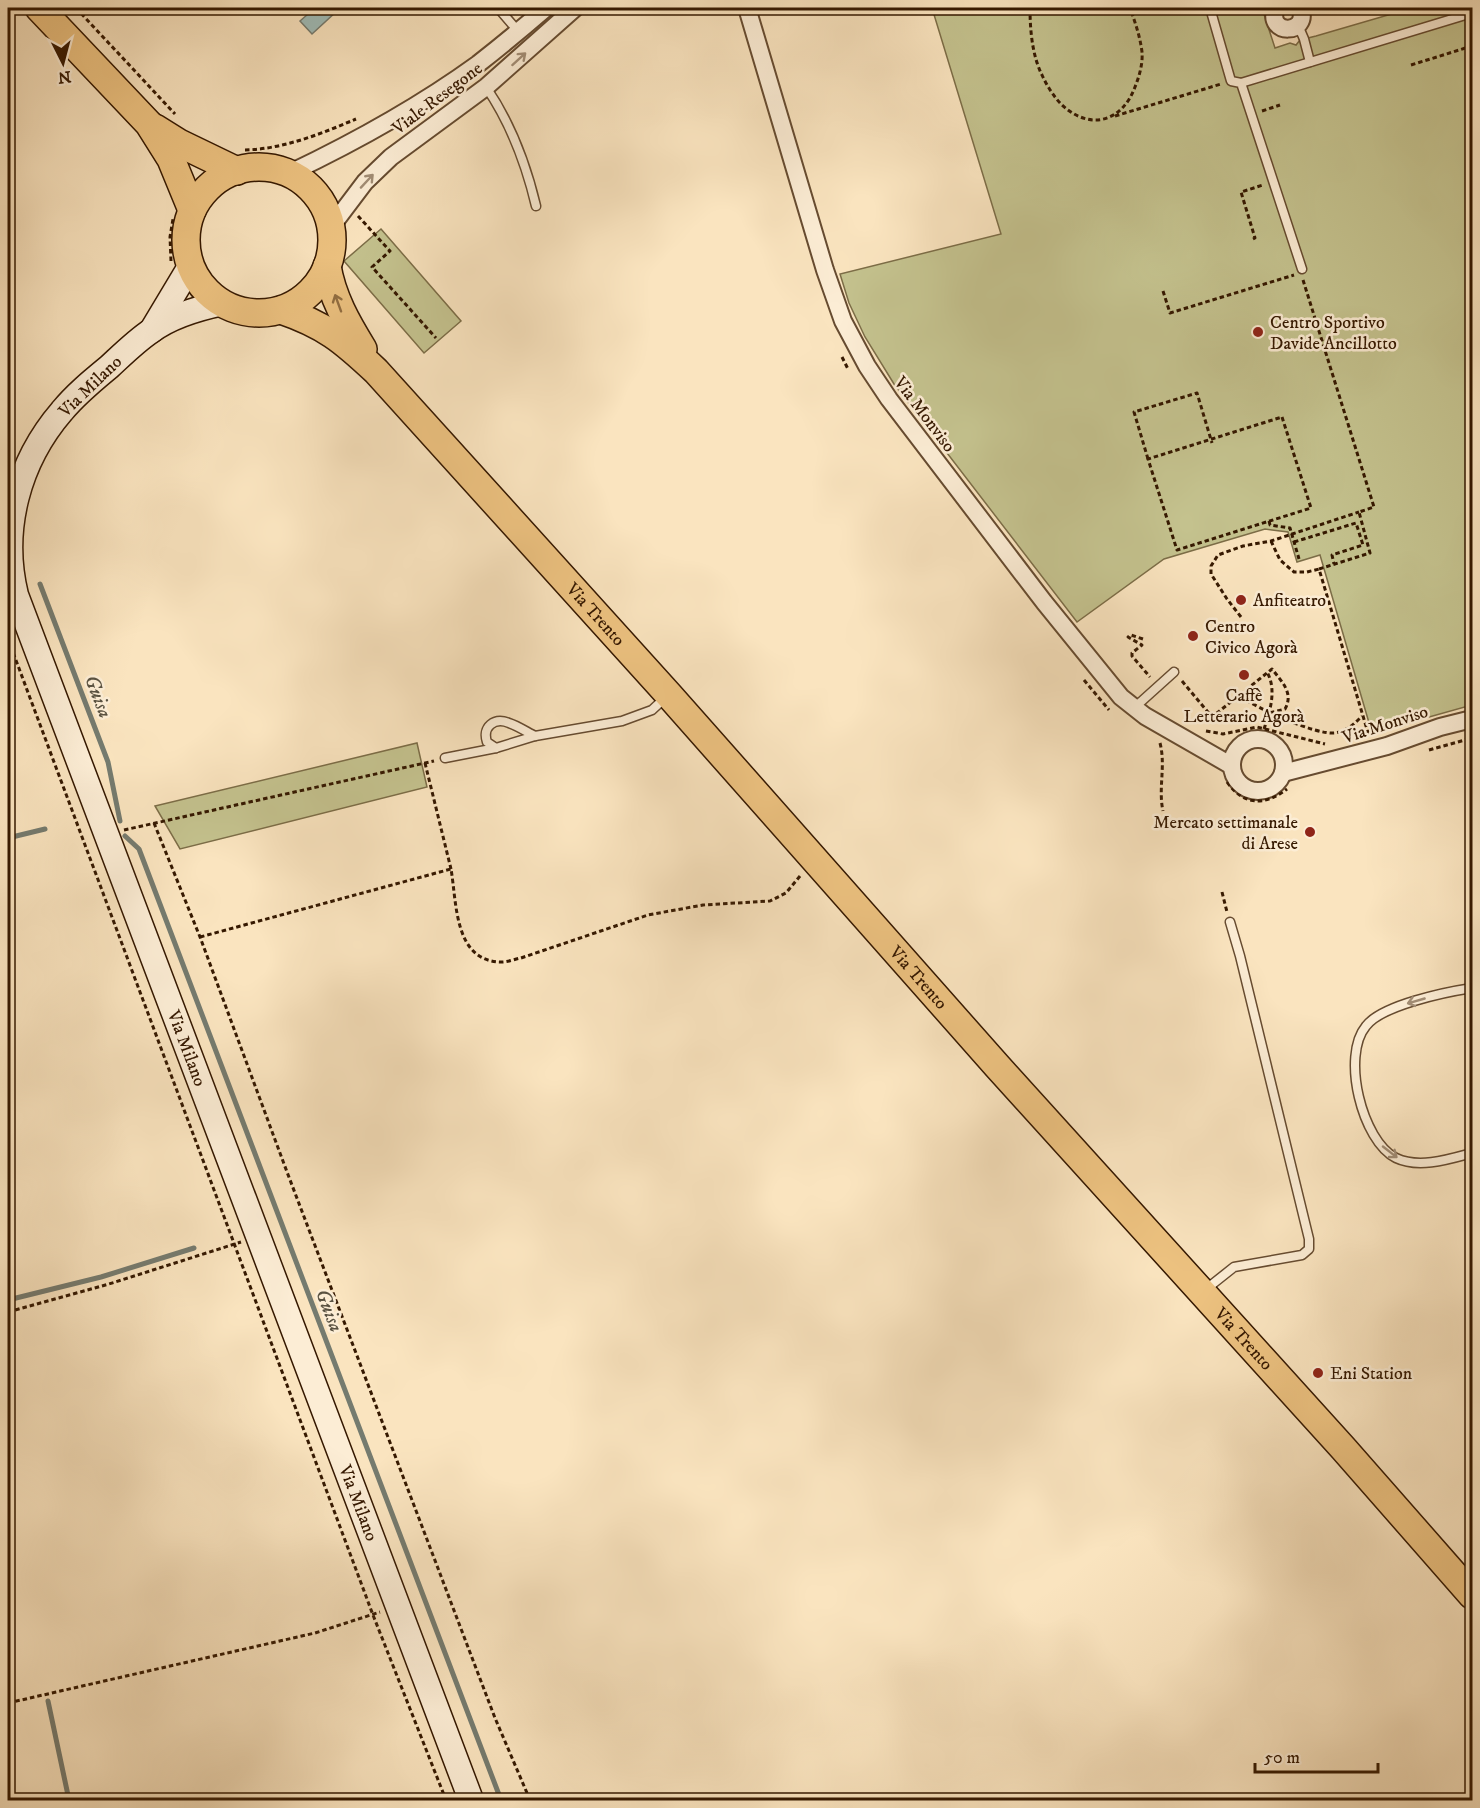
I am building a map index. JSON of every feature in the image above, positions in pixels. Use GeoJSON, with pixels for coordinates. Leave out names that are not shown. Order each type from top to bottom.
{"type":"FeatureCollection","features":[{"type":"Feature","properties":{"kind":"main road"},"geometry":{"type":"LineString","coordinates":[[39,8],[149,124],[171,159],[183,214],[188,224],[181,264],[223,303],[252,312],[281,310],[350,339]]}},
{"type":"Feature","properties":{"kind":"main road"},"geometry":{"type":"LineString","coordinates":[[149,124],[179,143],[240,160],[247,168],[268,167],[290,173],[309,186],[317,195],[326,210],[331,227],[332,244],[327,266],[308,294],[281,310]]}},
{"type":"Feature","properties":{"kind":"main road"},"geometry":{"type":"LineString","coordinates":[[183,214],[240,160]]}},
{"type":"Feature","properties":{"kind":"main road"},"geometry":{"type":"LineString","coordinates":[[327,266],[350,339]]}},
{"type":"Feature","properties":{"kind":"main road","name":"Via Trento"},"geometry":{"type":"LineString","coordinates":[[350,339],[376,371],[1470,1590]]}},
{"type":"Feature","properties":{"kind":"street","name":"Viale Resegone"},"geometry":{"type":"LineString","coordinates":[[290,173],[348,145],[479,63],[546,8]]}},
{"type":"Feature","properties":{"kind":"street","name":"Viale Resegone"},"geometry":{"type":"LineString","coordinates":[[331,227],[365,182],[391,157],[486,87],[575,8]]}},
{"type":"Feature","properties":{"kind":"street","name":"Via Monviso"},"geometry":{"type":"LineString","coordinates":[[747,8],[825,270],[852,340],[889,399],[1044,602],[1114,689],[1134,708],[1212,755],[1233,760]]}},
{"type":"Feature","properties":{"kind":"street"},"geometry":{"type":"LineString","coordinates":[[1276,8],[1274,20],[1280,26],[1289,29],[1298,25],[1302,16],[1300,8]]}},
{"type":"Feature","properties":{"kind":"street"},"geometry":{"type":"LineString","coordinates":[[152,330],[181,264]]}},
{"type":"Feature","properties":{"kind":"street"},"geometry":{"type":"LineString","coordinates":[[152,330],[193,311],[223,303]]}},
{"type":"Feature","properties":{"kind":"street","name":"Via Milano"},"geometry":{"type":"LineString","coordinates":[[152,330],[83,389],[54,420],[33,454],[10,510],[10,558],[16,595],[93,835],[246,1240],[396,1606],[471,1800]]}},
{"type":"Feature","properties":{"kind":"street","name":"Via Monviso"},"geometry":{"type":"LineString","coordinates":[[1283,767],[1309,767],[1388,746],[1440,727],[1473,719]]}},
{"type":"Feature","properties":{"kind":"street"},"geometry":{"type":"LineString","coordinates":[[1261,740],[1269,742],[1276,747],[1283,767],[1280,779],[1270,789],[1250,790],[1239,784],[1233,773],[1233,760],[1245,742],[1261,740]]}},
{"type":"Feature","properties":{"kind":"lane"},"geometry":{"type":"LineString","coordinates":[[498,8],[518,31]]}},
{"type":"Feature","properties":{"kind":"lane"},"geometry":{"type":"LineString","coordinates":[[1210,8],[1231,81],[1241,83],[1473,13]]}},
{"type":"Feature","properties":{"kind":"lane"},"geometry":{"type":"LineString","coordinates":[[1298,25],[1305,39],[1310,62]]}},
{"type":"Feature","properties":{"kind":"lane"},"geometry":{"type":"LineString","coordinates":[[1241,83],[1302,271]]}},
{"type":"Feature","properties":{"kind":"lane"},"geometry":{"type":"LineString","coordinates":[[486,87],[501,112],[522,158],[536,206]]}},
{"type":"Feature","properties":{"kind":"lane"},"geometry":{"type":"LineString","coordinates":[[1134,708],[1174,672]]}},
{"type":"Feature","properties":{"kind":"lane"},"geometry":{"type":"LineString","coordinates":[[445,758],[496,748],[535,736],[633,718],[651,710],[669,695]]}},
{"type":"Feature","properties":{"kind":"lane"},"geometry":{"type":"LineString","coordinates":[[496,748],[487,742],[486,729],[497,722],[510,723],[535,736]]}},
{"type":"Feature","properties":{"kind":"lane"},"geometry":{"type":"LineString","coordinates":[[1202,1292],[1234,1267],[1302,1255],[1309,1249],[1303,1216],[1230,922]]}},
{"type":"Feature","properties":{"kind":"lane"},"geometry":{"type":"LineString","coordinates":[[1473,988],[1408,1003],[1379,1015],[1365,1026],[1354,1057],[1357,1084],[1365,1113],[1373,1134],[1388,1153],[1399,1159],[1422,1163],[1452,1159],[1473,1153]]}},
{"type":"Feature","properties":{"kind":"path"},"geometry":{"type":"LineString","coordinates":[[76,8],[179,118]]}},
{"type":"Feature","properties":{"kind":"path"},"geometry":{"type":"LineString","coordinates":[[1030,8],[1031,36],[1041,72],[1063,106],[1076,115],[1103,120],[1231,81]]}},
{"type":"Feature","properties":{"kind":"path"},"geometry":{"type":"LineString","coordinates":[[1113,117],[1124,108],[1139,76],[1142,54],[1130,8]]}},
{"type":"Feature","properties":{"kind":"path"},"geometry":{"type":"LineString","coordinates":[[1411,65],[1473,46]]}},
{"type":"Feature","properties":{"kind":"path"},"geometry":{"type":"LineString","coordinates":[[1252,113],[1280,105]]}},
{"type":"Feature","properties":{"kind":"path"},"geometry":{"type":"LineString","coordinates":[[240,160],[364,116]]}},
{"type":"Feature","properties":{"kind":"path"},"geometry":{"type":"LineString","coordinates":[[1253,239],[1255,238],[1241,192],[1273,182]]}},
{"type":"Feature","properties":{"kind":"path"},"geometry":{"type":"LineString","coordinates":[[181,264],[170,237],[183,214]]}},
{"type":"Feature","properties":{"kind":"path"},"geometry":{"type":"LineString","coordinates":[[357,214],[390,251],[372,267],[436,338]]}},
{"type":"Feature","properties":{"kind":"path"},"geometry":{"type":"LineString","coordinates":[[1163,291],[1170,313],[1302,271],[1374,507],[1271,541],[1243,546],[1218,555],[1211,567],[1211,574],[1241,617]]}},
{"type":"Feature","properties":{"kind":"path"},"geometry":{"type":"LineString","coordinates":[[1148,459],[1212,441],[1282,417],[1311,508],[1225,533],[1177,550],[1148,459],[1134,412],[1197,393],[1212,441]]}},
{"type":"Feature","properties":{"kind":"path"},"geometry":{"type":"LineString","coordinates":[[1176,444],[1178,449]]}},
{"type":"Feature","properties":{"kind":"path"},"geometry":{"type":"LineString","coordinates":[[1271,541],[1280,560],[1294,572],[1307,572],[1334,564],[1370,552],[1359,512]]}},
{"type":"Feature","properties":{"kind":"path"},"geometry":{"type":"LineString","coordinates":[[1269,521],[1270,525],[1290,528],[1299,560]]}},
{"type":"Feature","properties":{"kind":"path"},"geometry":{"type":"LineString","coordinates":[[1294,542],[1356,523],[1363,545],[1332,555],[1334,564]]}},
{"type":"Feature","properties":{"kind":"path"},"geometry":{"type":"LineString","coordinates":[[1358,530],[1364,528]]}},
{"type":"Feature","properties":{"kind":"path"},"geometry":{"type":"LineString","coordinates":[[1319,568],[1369,736],[1378,734]]}},
{"type":"Feature","properties":{"kind":"path"},"geometry":{"type":"LineString","coordinates":[[1143,639],[1129,635],[1129,639],[1142,645],[1132,653],[1132,656],[1157,685]]}},
{"type":"Feature","properties":{"kind":"path"},"geometry":{"type":"LineString","coordinates":[[8,639],[93,835],[246,1240],[373,1615],[446,1800]]}},
{"type":"Feature","properties":{"kind":"path"},"geometry":{"type":"LineString","coordinates":[[1174,672],[1212,717],[1272,669],[1287,689],[1289,696],[1284,710],[1269,713]]}},
{"type":"Feature","properties":{"kind":"path"},"geometry":{"type":"LineString","coordinates":[[1264,729],[1269,713],[1272,687],[1267,673]]}},
{"type":"Feature","properties":{"kind":"path"},"geometry":{"type":"LineString","coordinates":[[1239,695],[1269,713],[1329,733],[1347,729],[1362,716]]}},
{"type":"Feature","properties":{"kind":"path"},"geometry":{"type":"LineString","coordinates":[[1201,729],[1223,734],[1249,728],[1264,729],[1317,743],[1330,744]]}},
{"type":"Feature","properties":{"kind":"path"},"geometry":{"type":"LineString","coordinates":[[1160,743],[1163,761],[1161,794],[1163,811]]}},
{"type":"Feature","properties":{"kind":"path"},"geometry":{"type":"LineString","coordinates":[[93,835],[445,758]]}},
{"type":"Feature","properties":{"kind":"path"},"geometry":{"type":"LineString","coordinates":[[425,763],[451,869],[462,935],[470,950],[485,959],[502,962],[521,958],[648,915],[703,905],[771,901],[786,893],[815,859]]}},
{"type":"Feature","properties":{"kind":"path"},"geometry":{"type":"LineString","coordinates":[[1248,799],[1262,801]]}},
{"type":"Feature","properties":{"kind":"path"},"geometry":{"type":"LineString","coordinates":[[154,823],[200,938],[490,1706],[530,1800]]}},
{"type":"Feature","properties":{"kind":"path"},"geometry":{"type":"LineString","coordinates":[[200,938],[451,869]]}},
{"type":"Feature","properties":{"kind":"path"},"geometry":{"type":"LineString","coordinates":[[1222,892],[1230,922]]}},
{"type":"Feature","properties":{"kind":"path"},"geometry":{"type":"LineString","coordinates":[[8,1312],[109,1284],[246,1240]]}},
{"type":"Feature","properties":{"kind":"path"},"geometry":{"type":"LineString","coordinates":[[8,1703],[315,1633],[396,1606]]}},
{"type":"Feature","properties":{"kind":"shaded area","name":"Centro Sportivo Davide Ancillotto"},"geometry":{"type":"Polygon","coordinates":[[[932,8],[1262,8],[1275,48],[1290,43],[1296,45],[1300,40],[1412,8],[1472,8],[1472,705],[1372,733],[1320,555],[1297,562],[1288,532],[1265,529],[1164,559],[1077,622],[894,384],[865,337],[849,303],[840,274],[1001,234],[932,8]]]}},
{"type":"Feature","properties":{"kind":"shaded area"},"geometry":{"type":"Polygon","coordinates":[[[381,229],[461,321],[424,353],[344,261],[381,229]]]}},
{"type":"Feature","properties":{"kind":"shaded area"},"geometry":{"type":"Polygon","coordinates":[[[417,743],[427,787],[180,849],[155,806],[417,743]]]}},
{"type":"Feature","properties":{"kind":"water"},"geometry":{"type":"Polygon","coordinates":[[[315,8],[338,10],[312,34],[300,21],[315,8]]]}},
{"type":"Feature","properties":{"kind":"waterway","name":"Guisa"},"geometry":{"type":"LineString","coordinates":[[40,584],[108,762],[120,821]]}},
{"type":"Feature","properties":{"kind":"waterway"},"geometry":{"type":"LineString","coordinates":[[8,838],[45,829]]}},
{"type":"Feature","properties":{"kind":"waterway","name":"Guisa"},"geometry":{"type":"LineString","coordinates":[[125,836],[139,849],[501,1800]]}},
{"type":"Feature","properties":{"kind":"waterway"},"geometry":{"type":"LineString","coordinates":[[8,1300],[101,1277],[194,1248]]}},
{"type":"Feature","properties":{"kind":"waterway"},"geometry":{"type":"LineString","coordinates":[[48,1701],[69,1800]]}},
{"type":"Feature","properties":{"kind":"place","name":"Centro Sportivo Davide Ancillotto"},"geometry":{"type":"Point","coordinates":[1258,332]}},
{"type":"Feature","properties":{"kind":"place","name":"Anfiteatro"},"geometry":{"type":"Point","coordinates":[1241,600]}},
{"type":"Feature","properties":{"kind":"place","name":"Centro Civico Agorà"},"geometry":{"type":"Point","coordinates":[1193,636]}},
{"type":"Feature","properties":{"kind":"place","name":"Caffè Letterario Agorà"},"geometry":{"type":"Point","coordinates":[1244,675]}},
{"type":"Feature","properties":{"kind":"place","name":"Mercato settimanale di Arese"},"geometry":{"type":"Point","coordinates":[1310,832]}},
{"type":"Feature","properties":{"kind":"place","name":"Eni Station"},"geometry":{"type":"Point","coordinates":[1318,1373]}}]}
